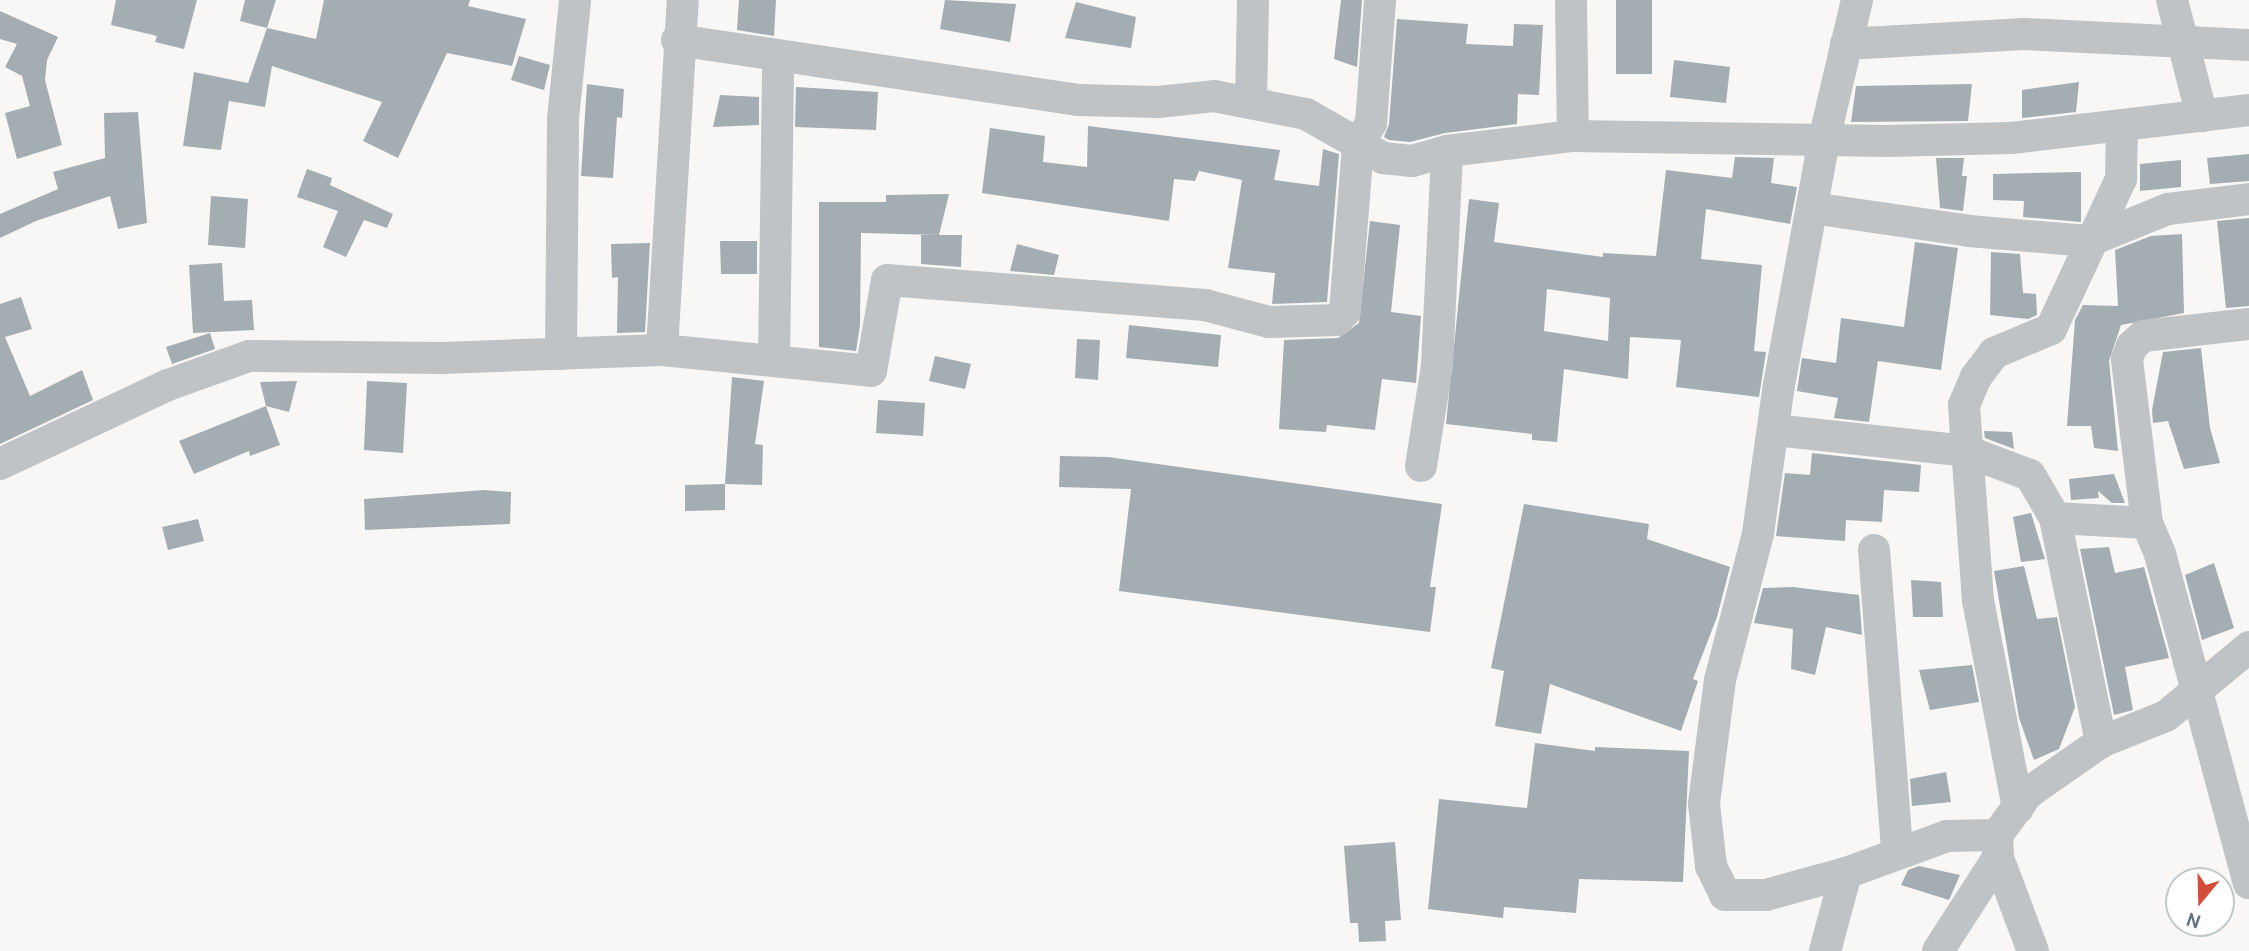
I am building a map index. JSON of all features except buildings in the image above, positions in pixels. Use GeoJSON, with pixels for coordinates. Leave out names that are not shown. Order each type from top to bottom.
{"type":"FeatureCollection","features":[{"type":"Feature","properties":{"kind":"street"},"geometry":{"type":"LineString","coordinates":[[561,354],[563,119],[575,0]]}},
{"type":"Feature","properties":{"kind":"street"},"geometry":{"type":"LineString","coordinates":[[662,350],[677,40],[682,0]]}},
{"type":"Feature","properties":{"kind":"street"},"geometry":{"type":"LineString","coordinates":[[1251,103],[1253,0]]}},
{"type":"Feature","properties":{"kind":"street"},"geometry":{"type":"LineString","coordinates":[[0,464],[168,385],[249,356],[442,358],[662,350],[872,371],[887,280],[1205,305],[1269,322],[1337,320],[1345,311],[1358,145],[1371,123],[1380,0]]}},
{"type":"Feature","properties":{"kind":"street"},"geometry":{"type":"LineString","coordinates":[[1572,0],[1573,136]]}},
{"type":"Feature","properties":{"kind":"street"},"geometry":{"type":"LineString","coordinates":[[1857,0],[1824,140],[1758,534],[1720,680],[1704,804],[1711,866],[1725,895],[1766,895],[1846,873],[1896,851],[1947,836],[1997,846]]}},
{"type":"Feature","properties":{"kind":"street"},"geometry":{"type":"LineString","coordinates":[[2172,0],[2202,116]]}},
{"type":"Feature","properties":{"kind":"street"},"geometry":{"type":"LineString","coordinates":[[1846,44],[2024,34],[2183,45],[2249,45]]}},
{"type":"Feature","properties":{"kind":"street"},"geometry":{"type":"LineString","coordinates":[[677,40],[1077,100],[1158,102],[1214,96],[1306,114],[1382,158],[1412,161],[1447,152],[1573,136],[1824,140],[2011,138],[2249,110]]}},
{"type":"Feature","properties":{"kind":"street"},"geometry":{"type":"LineString","coordinates":[[774,360],[778,57]]}},
{"type":"Feature","properties":{"kind":"street"},"geometry":{"type":"LineString","coordinates":[[2018,808],[1978,601],[1964,405],[1976,377],[1994,354],[2051,329],[2089,241],[2121,179],[2122,126]]}},
{"type":"Feature","properties":{"kind":"street"},"geometry":{"type":"LineString","coordinates":[[1421,466],[1437,366],[1447,152]]}},
{"type":"Feature","properties":{"kind":"street"},"geometry":{"type":"LineString","coordinates":[[1812,208],[1969,231],[2089,241],[2168,209],[2249,199]]}},
{"type":"Feature","properties":{"kind":"street"},"geometry":{"type":"LineString","coordinates":[[2249,324],[2143,336],[2132,346],[2127,359],[2147,523],[2160,554],[2194,688],[2249,883]]}},
{"type":"Feature","properties":{"kind":"street"},"geometry":{"type":"LineString","coordinates":[[1774,430],[1966,452],[2030,475],[2055,518],[2101,742]]}},
{"type":"Feature","properties":{"kind":"street"},"geometry":{"type":"LineString","coordinates":[[2055,518],[2147,523]]}},
{"type":"Feature","properties":{"kind":"street"},"geometry":{"type":"LineString","coordinates":[[1874,550],[1896,851]]}},
{"type":"Feature","properties":{"kind":"street"},"geometry":{"type":"LineString","coordinates":[[1938,951],[2028,793],[2101,742],[2166,716],[2194,688],[2249,647]]}},
{"type":"Feature","properties":{"kind":"street"},"geometry":{"type":"LineString","coordinates":[[1997,846],[2015,910],[2033,951]]}},
{"type":"Feature","properties":{"kind":"street"},"geometry":{"type":"LineString","coordinates":[[1825,951],[1846,873]]}},
{"type":"Feature","properties":{"kind":"street"},"geometry":{"type":"LineString","coordinates":[[2005,951],[2015,910]]}}]}
